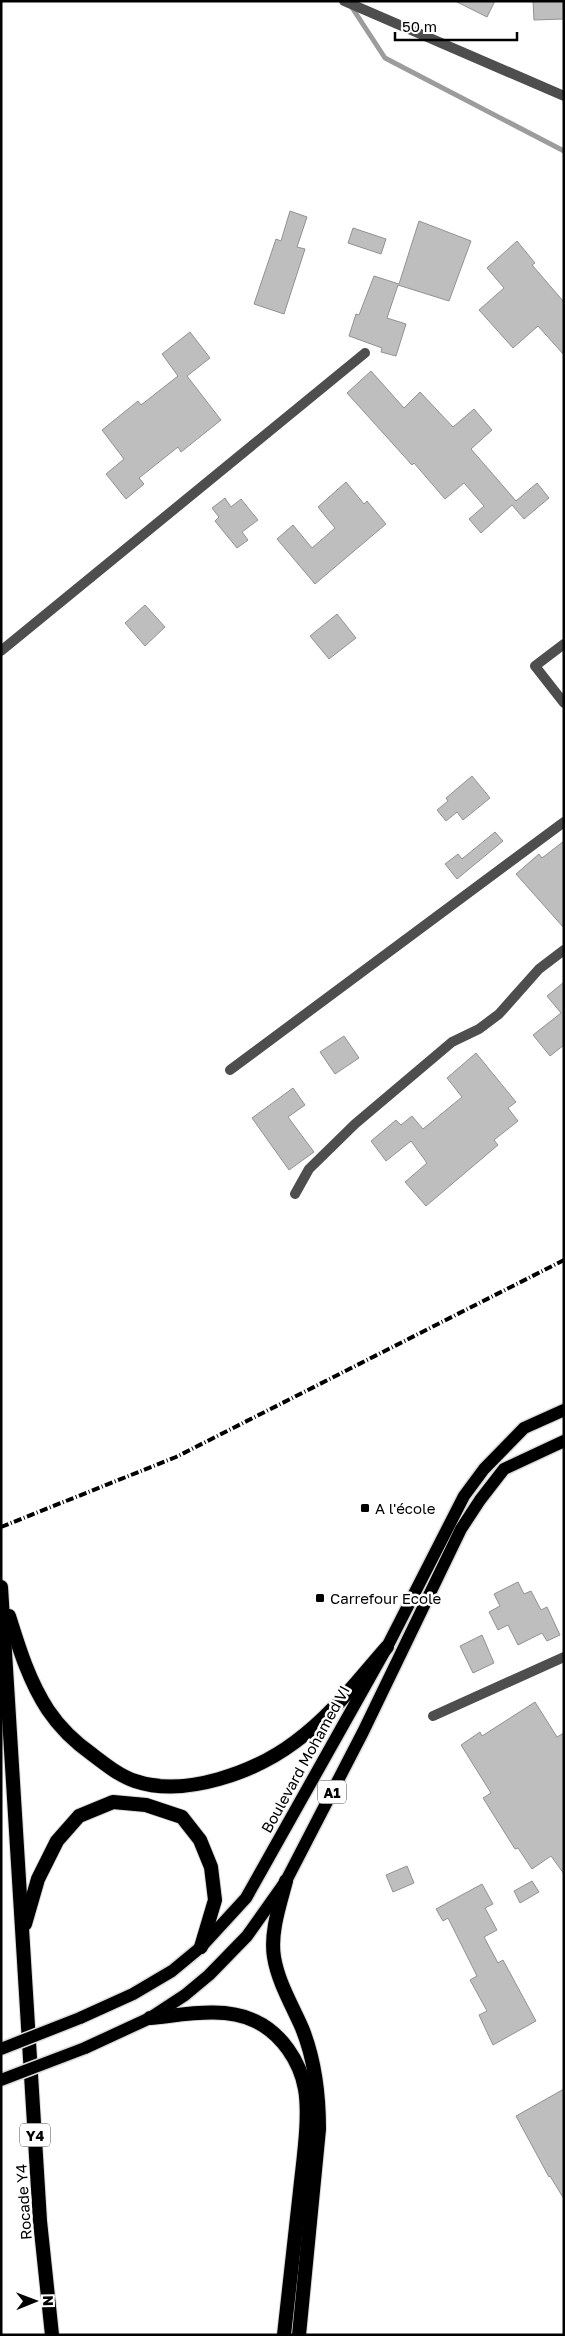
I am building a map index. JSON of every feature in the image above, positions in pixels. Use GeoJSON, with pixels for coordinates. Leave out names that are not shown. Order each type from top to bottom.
{"type":"FeatureCollection","features":[{"type":"Feature","properties":{"kind":"highway","name":"Rocade Y4"},"geometry":{"type":"LineString","coordinates":[[1,1587],[40,2221],[52,2335]]}},
{"type":"Feature","properties":{"kind":"highway"},"geometry":{"type":"LineString","coordinates":[[2,1594],[24,1663],[48,1710],[76,1743],[113,1770],[134,1781],[155,1786],[188,1786],[239,1773],[294,1743],[331,1712],[387,1647]]}},
{"type":"Feature","properties":{"kind":"highway"},"geometry":{"type":"LineString","coordinates":[[23,1934],[38,1878],[57,1841],[79,1816],[113,1802],[146,1805],[182,1817],[200,1840],[211,1867],[214,1900],[201,1947]]}},
{"type":"Feature","properties":{"kind":"highway"},"geometry":{"type":"LineString","coordinates":[[286,1881],[275,1924],[273,1956],[287,1996],[302,2029],[319,2096],[318,2138],[299,2335]]}},
{"type":"Feature","properties":{"kind":"highway"},"geometry":{"type":"LineString","coordinates":[[150,2018],[200,2013],[233,2015],[254,2020],[275,2033],[296,2062],[305,2089],[306,2143],[284,2335]]}},
{"type":"Feature","properties":{"kind":"main road","name":"Boulevard Mohamed VI"},"geometry":{"type":"LineString","coordinates":[[1,2049],[80,2018],[134,1994],[172,1971],[201,1947],[246,1898],[387,1647],[464,1496],[484,1469],[524,1428],[564,1410]]}},
{"type":"Feature","properties":{"kind":"main road","name":"A1"},"geometry":{"type":"LineString","coordinates":[[1,2080],[85,2048],[150,2018],[185,1995],[247,1936],[286,1881],[363,1732],[461,1529],[504,1469],[564,1440]]}},
{"type":"Feature","properties":{"kind":"street"},"geometry":{"type":"LineString","coordinates":[[344,1],[564,96]]}},
{"type":"Feature","properties":{"kind":"street"},"geometry":{"type":"LineString","coordinates":[[1,651],[365,353]]}},
{"type":"Feature","properties":{"kind":"street"},"geometry":{"type":"LineString","coordinates":[[564,644],[535,666],[564,703]]}},
{"type":"Feature","properties":{"kind":"street"},"geometry":{"type":"LineString","coordinates":[[230,1070],[564,822]]}},
{"type":"Feature","properties":{"kind":"street"},"geometry":{"type":"LineString","coordinates":[[295,1194],[309,1169],[355,1124],[452,1042],[479,1029],[499,1014],[539,968],[564,950]]}},
{"type":"Feature","properties":{"kind":"street"},"geometry":{"type":"LineString","coordinates":[[433,1716],[564,1657]]}},
{"type":"Feature","properties":{"kind":"building"},"geometry":{"type":"Polygon","coordinates":[[[455,1],[495,1],[487,17],[455,1]]]}},
{"type":"Feature","properties":{"kind":"building"},"geometry":{"type":"Polygon","coordinates":[[[533,1],[564,1],[564,19],[534,20],[533,1]]]}},
{"type":"Feature","properties":{"kind":"building"},"geometry":{"type":"Polygon","coordinates":[[[290,211],[307,217],[297,247],[305,249],[284,314],[254,304],[276,239],[281,241],[290,211]]]}},
{"type":"Feature","properties":{"kind":"building"},"geometry":{"type":"Polygon","coordinates":[[[419,221],[471,241],[449,301],[398,285],[387,318],[406,324],[396,356],[381,352],[382,348],[349,336],[356,314],[359,315],[374,276],[399,284],[419,221]]]}},
{"type":"Feature","properties":{"kind":"building"},"geometry":{"type":"Polygon","coordinates":[[[353,228],[386,239],[381,254],[348,243],[353,228]]]}},
{"type":"Feature","properties":{"kind":"building"},"geometry":{"type":"Polygon","coordinates":[[[517,241],[535,263],[532,265],[564,302],[564,355],[538,326],[513,348],[479,310],[504,288],[487,268],[517,241]]]}},
{"type":"Feature","properties":{"kind":"building"},"geometry":{"type":"Polygon","coordinates":[[[190,332],[210,358],[187,376],[221,420],[181,452],[178,447],[139,478],[144,484],[126,499],[106,474],[124,459],[102,430],[138,401],[141,405],[178,376],[162,354],[190,332]]]}},
{"type":"Feature","properties":{"kind":"building"},"geometry":{"type":"Polygon","coordinates":[[[371,371],[404,408],[420,392],[453,427],[474,409],[492,430],[471,449],[516,501],[537,483],[549,498],[524,519],[512,505],[481,533],[469,519],[484,506],[464,483],[445,499],[414,463],[412,465],[347,393],[371,371]]]}},
{"type":"Feature","properties":{"kind":"building"},"geometry":{"type":"Polygon","coordinates":[[[346,482],[364,504],[367,501],[386,524],[315,584],[277,539],[293,525],[312,548],[335,528],[318,507],[346,482]]]}},
{"type":"Feature","properties":{"kind":"building"},"geometry":{"type":"Polygon","coordinates":[[[225,498],[231,507],[241,499],[258,520],[242,532],[248,540],[237,548],[215,521],[219,517],[212,508],[225,498]]]}},
{"type":"Feature","properties":{"kind":"building"},"geometry":{"type":"Polygon","coordinates":[[[145,605],[165,627],[145,646],[125,623],[145,605]]]}},
{"type":"Feature","properties":{"kind":"building"},"geometry":{"type":"Polygon","coordinates":[[[337,614],[356,638],[329,659],[310,636],[337,614]]]}},
{"type":"Feature","properties":{"kind":"building"},"geometry":{"type":"Polygon","coordinates":[[[472,776],[490,798],[463,820],[457,812],[446,821],[437,810],[448,801],[446,798],[472,776]]]}},
{"type":"Feature","properties":{"kind":"building"},"geometry":{"type":"Polygon","coordinates":[[[495,832],[503,841],[457,879],[445,864],[458,854],[462,859],[495,832]]]}},
{"type":"Feature","properties":{"kind":"building"},"geometry":{"type":"Polygon","coordinates":[[[564,841],[564,928],[516,874],[539,854],[542,858],[564,841]]]}},
{"type":"Feature","properties":{"kind":"building"},"geometry":{"type":"Polygon","coordinates":[[[564,982],[564,1045],[550,1056],[533,1035],[561,1013],[547,996],[564,982]]]}},
{"type":"Feature","properties":{"kind":"building"},"geometry":{"type":"Polygon","coordinates":[[[344,1036],[359,1058],[335,1074],[320,1052],[344,1036]]]}},
{"type":"Feature","properties":{"kind":"building"},"geometry":{"type":"Polygon","coordinates":[[[476,1053],[516,1102],[508,1108],[518,1121],[494,1140],[498,1145],[426,1206],[405,1182],[427,1163],[411,1141],[386,1161],[371,1141],[396,1120],[401,1125],[412,1116],[423,1129],[462,1097],[447,1078],[476,1053]]]}},
{"type":"Feature","properties":{"kind":"building"},"geometry":{"type":"Polygon","coordinates":[[[293,1088],[305,1105],[288,1117],[314,1152],[289,1170],[252,1118],[293,1088]]]}},
{"type":"Feature","properties":{"kind":"building"},"geometry":{"type":"Polygon","coordinates":[[[518,1582],[524,1594],[531,1591],[541,1610],[547,1607],[560,1635],[547,1641],[542,1633],[518,1645],[508,1625],[498,1630],[489,1612],[500,1606],[494,1594],[518,1582]]]}},
{"type":"Feature","properties":{"kind":"building"},"geometry":{"type":"Polygon","coordinates":[[[482,1635],[494,1663],[473,1673],[460,1646],[482,1635]]]}},
{"type":"Feature","properties":{"kind":"building"},"geometry":{"type":"Polygon","coordinates":[[[535,1702],[557,1737],[564,1733],[564,1874],[551,1856],[532,1869],[518,1848],[515,1849],[483,1798],[491,1793],[461,1745],[480,1732],[482,1736],[535,1702]]]}},
{"type":"Feature","properties":{"kind":"building"},"geometry":{"type":"Polygon","coordinates":[[[407,1866],[414,1883],[393,1892],[386,1875],[407,1866]]]}},
{"type":"Feature","properties":{"kind":"building"},"geometry":{"type":"Polygon","coordinates":[[[532,1881],[539,1892],[520,1903],[514,1891],[532,1881]]]}},
{"type":"Feature","properties":{"kind":"building"},"geometry":{"type":"Polygon","coordinates":[[[482,1884],[493,1904],[485,1908],[497,1930],[484,1937],[498,1963],[503,1960],[536,2021],[493,2045],[479,2015],[487,2011],[470,1980],[477,1976],[448,1918],[443,1921],[436,1909],[482,1884]]]}},
{"type":"Feature","properties":{"kind":"building"},"geometry":{"type":"Polygon","coordinates":[[[564,2089],[564,2199],[549,2177],[516,2116],[564,2089]]]}},
{"type":"Feature","properties":{"kind":"waterway"},"geometry":{"type":"LineString","coordinates":[[351,6],[385,58],[564,151]]}},
{"type":"Feature","properties":{"kind":"railway"},"geometry":{"type":"LineString","coordinates":[[1,1527],[176,1457],[564,1260]]}},
{"type":"Feature","properties":{"kind":"place","name":"A l'école"},"geometry":{"type":"Point","coordinates":[365,1508]}},
{"type":"Feature","properties":{"kind":"place","name":"Carrefour Ecole"},"geometry":{"type":"Point","coordinates":[320,1598]}}]}
